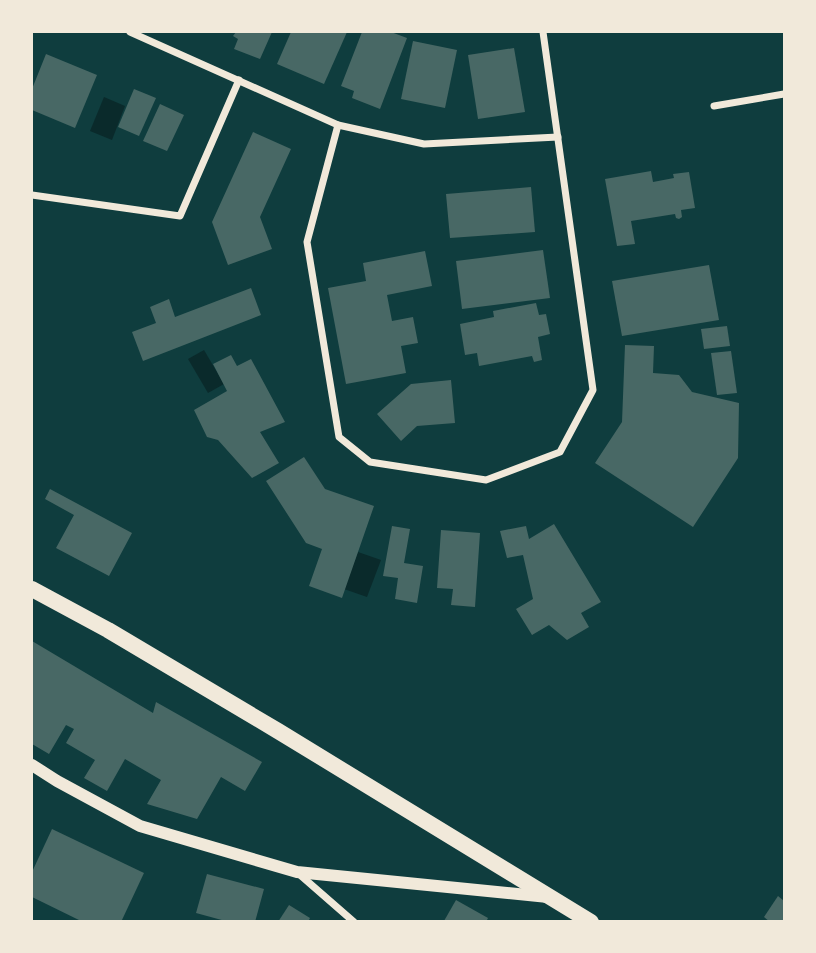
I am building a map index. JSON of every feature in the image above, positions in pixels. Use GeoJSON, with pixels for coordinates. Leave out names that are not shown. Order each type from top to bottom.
{"type":"FeatureCollection","features":[{"type":"Feature","properties":{"kind":"main road"},"geometry":{"type":"LineString","coordinates":[[32,589],[131,643],[591,922]]}},
{"type":"Feature","properties":{"kind":"street"},"geometry":{"type":"LineString","coordinates":[[130,32],[338,125],[424,144],[558,137]]}},
{"type":"Feature","properties":{"kind":"street"},"geometry":{"type":"LineString","coordinates":[[338,125],[307,242],[339,438],[370,462],[486,480],[560,452],[593,390],[543,32]]}},
{"type":"Feature","properties":{"kind":"street"},"geometry":{"type":"LineString","coordinates":[[32,195],[180,216],[239,80]]}},
{"type":"Feature","properties":{"kind":"street"},"geometry":{"type":"LineString","coordinates":[[714,106],[785,94]]}},
{"type":"Feature","properties":{"kind":"street"},"geometry":{"type":"LineString","coordinates":[[32,765],[140,826],[297,872],[555,898]]}},
{"type":"Feature","properties":{"kind":"street"},"geometry":{"type":"LineString","coordinates":[[297,872],[354,922]]}},
{"type":"Feature","properties":{"kind":"water"},"geometry":{"type":"Polygon","coordinates":[[[104,97],[125,106],[112,140],[90,131],[104,97]]]}},
{"type":"Feature","properties":{"kind":"water"},"geometry":{"type":"Polygon","coordinates":[[[204,350],[224,384],[208,393],[188,359],[204,350]]]}},
{"type":"Feature","properties":{"kind":"water"},"geometry":{"type":"Polygon","coordinates":[[[358,552],[381,560],[367,597],[344,589],[358,552]]]}},
{"type":"Feature","properties":{"kind":"building"},"geometry":{"type":"Polygon","coordinates":[[[236,32],[272,32],[260,59],[234,49],[238,39],[233,36],[236,32]]]}},
{"type":"Feature","properties":{"kind":"building"},"geometry":{"type":"Polygon","coordinates":[[[291,32],[347,32],[324,84],[277,64],[291,32]]]}},
{"type":"Feature","properties":{"kind":"building"},"geometry":{"type":"Polygon","coordinates":[[[362,32],[391,32],[407,38],[380,109],[352,98],[354,91],[341,86],[362,32]]]}},
{"type":"Feature","properties":{"kind":"building"},"geometry":{"type":"Polygon","coordinates":[[[413,41],[457,50],[445,108],[401,99],[413,41]]]}},
{"type":"Feature","properties":{"kind":"building"},"geometry":{"type":"Polygon","coordinates":[[[514,48],[525,112],[478,119],[468,55],[514,48]]]}},
{"type":"Feature","properties":{"kind":"building"},"geometry":{"type":"Polygon","coordinates":[[[46,54],[97,75],[75,128],[32,110],[32,89],[46,54]]]}},
{"type":"Feature","properties":{"kind":"building"},"geometry":{"type":"Polygon","coordinates":[[[134,89],[156,98],[139,136],[118,127],[134,89]]]}},
{"type":"Feature","properties":{"kind":"building"},"geometry":{"type":"Polygon","coordinates":[[[160,104],[184,115],[167,151],[143,141],[160,104]]]}},
{"type":"Feature","properties":{"kind":"building"},"geometry":{"type":"Polygon","coordinates":[[[253,132],[291,149],[260,217],[272,249],[228,265],[212,222],[253,132]]]}},
{"type":"Feature","properties":{"kind":"building"},"geometry":{"type":"Polygon","coordinates":[[[651,171],[653,182],[674,178],[673,174],[689,172],[695,208],[681,210],[682,217],[679,219],[675,214],[631,221],[635,244],[617,246],[605,179],[651,171]]]}},
{"type":"Feature","properties":{"kind":"building"},"geometry":{"type":"Polygon","coordinates":[[[531,187],[535,232],[450,238],[446,194],[531,187]]]}},
{"type":"Feature","properties":{"kind":"building"},"geometry":{"type":"Polygon","coordinates":[[[543,250],[550,298],[462,309],[456,261],[543,250]]]}},
{"type":"Feature","properties":{"kind":"building"},"geometry":{"type":"Polygon","coordinates":[[[425,251],[432,286],[387,295],[392,321],[413,317],[418,343],[401,346],[406,373],[346,384],[328,288],[366,281],[363,263],[425,251]]]}},
{"type":"Feature","properties":{"kind":"building"},"geometry":{"type":"Polygon","coordinates":[[[709,265],[719,320],[622,336],[612,281],[709,265]]]}},
{"type":"Feature","properties":{"kind":"building"},"geometry":{"type":"Polygon","coordinates":[[[251,288],[261,315],[143,361],[132,332],[156,323],[150,307],[169,299],[175,317],[251,288]]]}},
{"type":"Feature","properties":{"kind":"building"},"geometry":{"type":"Polygon","coordinates":[[[536,303],[539,315],[546,314],[550,334],[538,337],[542,360],[534,362],[532,356],[479,366],[477,353],[465,355],[460,324],[494,317],[493,311],[536,303]]]}},
{"type":"Feature","properties":{"kind":"building"},"geometry":{"type":"Polygon","coordinates":[[[727,326],[730,346],[704,349],[701,329],[727,326]]]}},
{"type":"Feature","properties":{"kind":"building"},"geometry":{"type":"Polygon","coordinates":[[[625,345],[654,346],[653,373],[679,375],[692,392],[739,403],[738,458],[693,527],[595,463],[622,422],[625,345]]]}},
{"type":"Feature","properties":{"kind":"building"},"geometry":{"type":"Polygon","coordinates":[[[731,351],[737,393],[717,395],[711,353],[731,351]]]}},
{"type":"Feature","properties":{"kind":"building"},"geometry":{"type":"Polygon","coordinates":[[[231,355],[237,366],[251,359],[285,422],[260,432],[279,463],[252,478],[218,440],[207,437],[194,410],[227,391],[213,364],[231,355]]]}},
{"type":"Feature","properties":{"kind":"building"},"geometry":{"type":"Polygon","coordinates":[[[451,380],[455,423],[417,426],[401,441],[377,414],[411,384],[451,380]]]}},
{"type":"Feature","properties":{"kind":"building"},"geometry":{"type":"Polygon","coordinates":[[[304,457],[325,489],[374,506],[342,598],[309,586],[322,549],[306,543],[266,481],[304,457]]]}},
{"type":"Feature","properties":{"kind":"building"},"geometry":{"type":"Polygon","coordinates":[[[50,489],[132,533],[109,576],[56,548],[74,515],[45,499],[50,489]]]}},
{"type":"Feature","properties":{"kind":"building"},"geometry":{"type":"Polygon","coordinates":[[[554,524],[601,602],[581,613],[589,627],[567,640],[549,625],[532,635],[516,609],[533,599],[523,555],[507,558],[500,531],[526,526],[529,539],[554,524]]]}},
{"type":"Feature","properties":{"kind":"building"},"geometry":{"type":"Polygon","coordinates":[[[392,526],[410,529],[404,563],[423,566],[417,603],[395,599],[398,578],[383,576],[392,526]]]}},
{"type":"Feature","properties":{"kind":"building"},"geometry":{"type":"Polygon","coordinates":[[[441,530],[480,533],[475,607],[451,605],[453,589],[437,588],[441,530]]]}},
{"type":"Feature","properties":{"kind":"building"},"geometry":{"type":"Polygon","coordinates":[[[32,641],[153,713],[156,702],[262,762],[245,791],[221,777],[197,819],[147,804],[161,780],[125,759],[107,791],[84,778],[95,760],[66,743],[74,729],[66,725],[49,754],[32,744],[32,641]]]}},
{"type":"Feature","properties":{"kind":"building"},"geometry":{"type":"Polygon","coordinates":[[[52,829],[144,873],[121,922],[83,922],[32,897],[32,872],[52,829]]]}},
{"type":"Feature","properties":{"kind":"building"},"geometry":{"type":"Polygon","coordinates":[[[207,874],[264,889],[255,922],[229,922],[196,913],[207,874]]]}},
{"type":"Feature","properties":{"kind":"building"},"geometry":{"type":"Polygon","coordinates":[[[778,896],[784,901],[784,922],[770,922],[764,917],[778,896]]]}},
{"type":"Feature","properties":{"kind":"building"},"geometry":{"type":"Polygon","coordinates":[[[456,900],[488,918],[486,922],[444,921],[456,900]]]}},
{"type":"Feature","properties":{"kind":"building"},"geometry":{"type":"Polygon","coordinates":[[[289,905],[310,918],[308,922],[278,922],[289,905]]]}}]}
